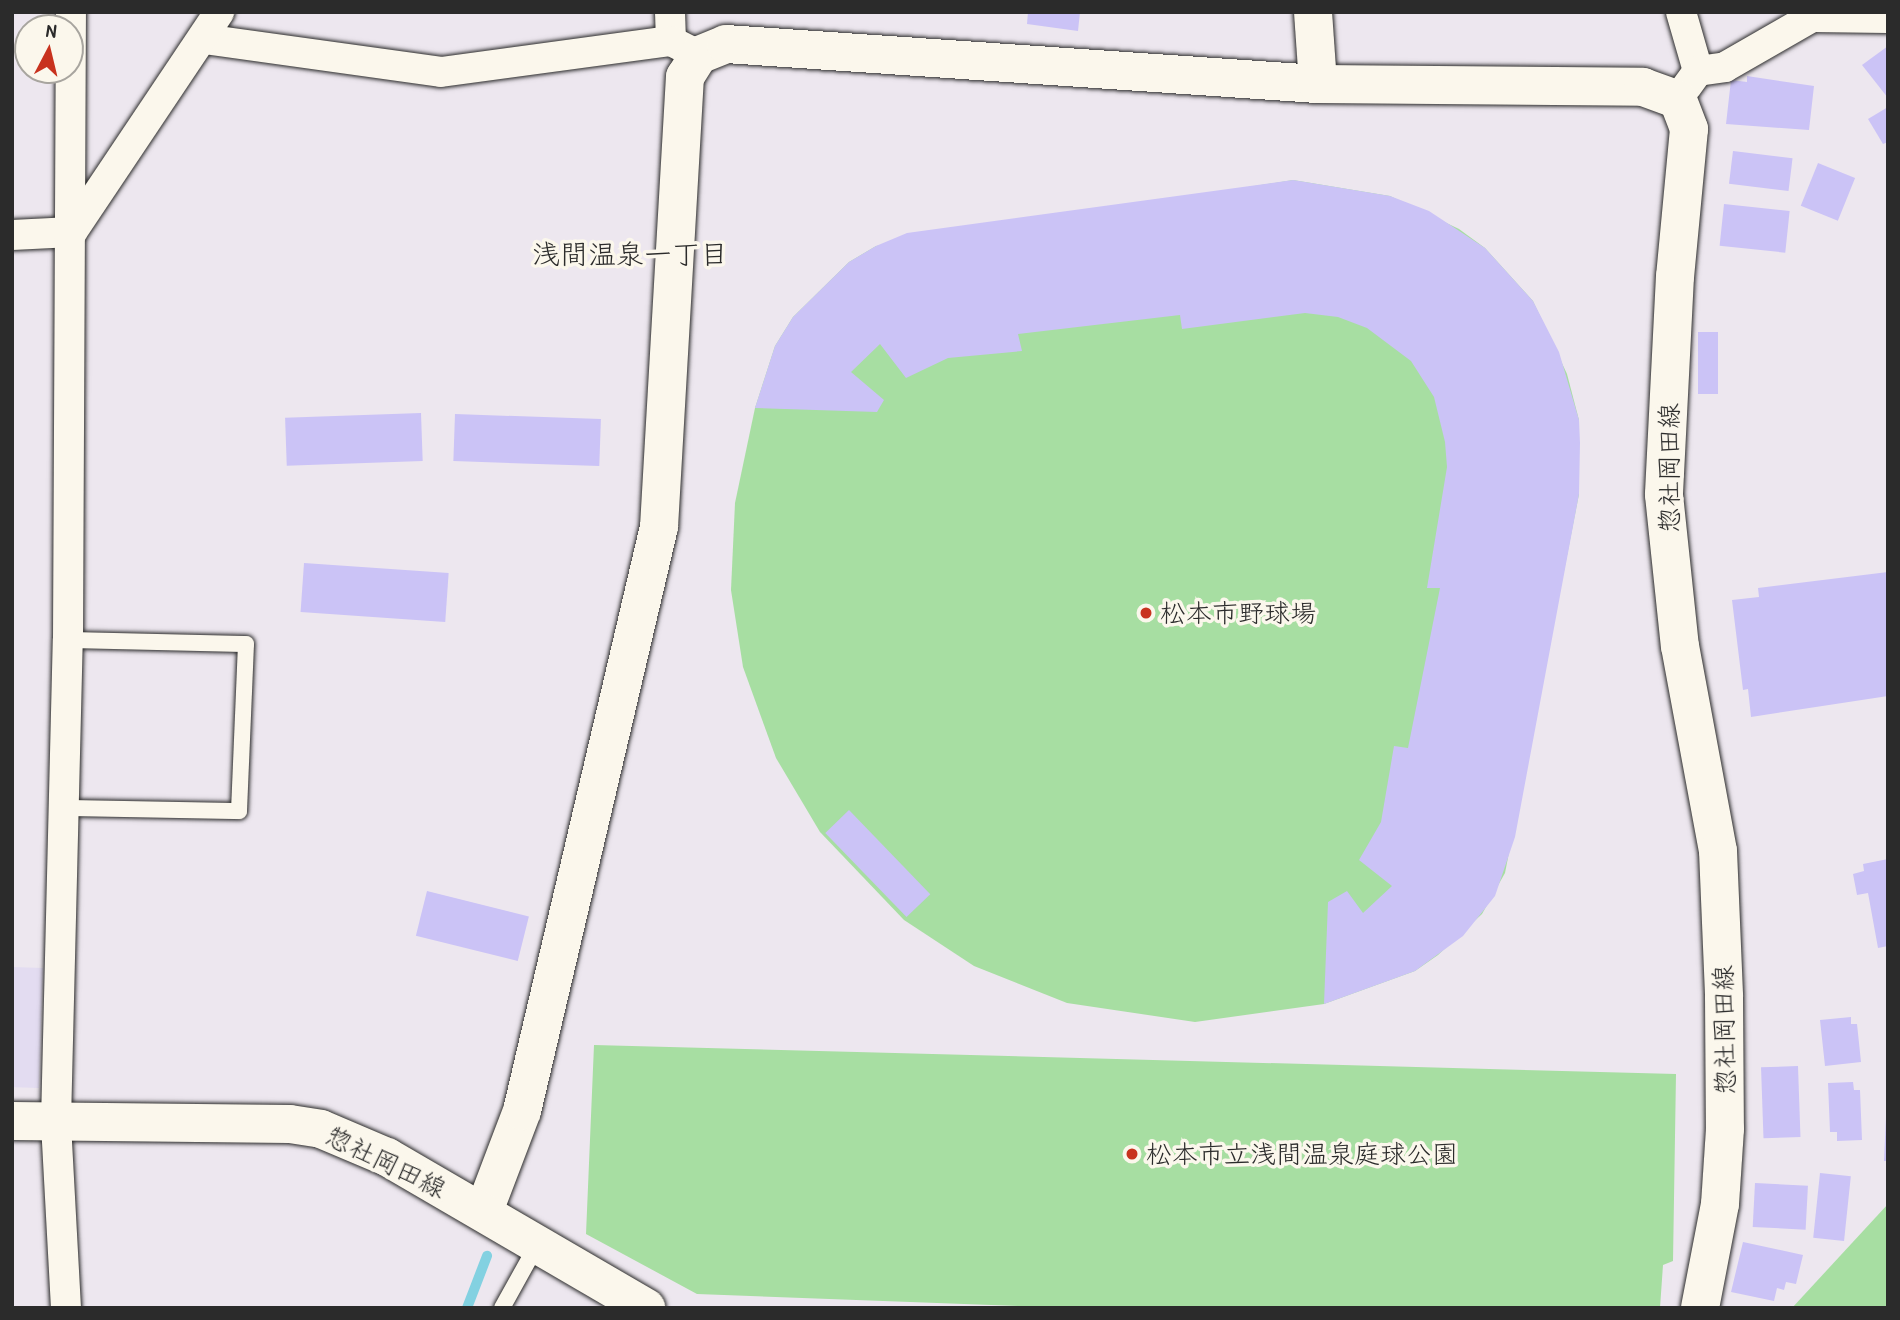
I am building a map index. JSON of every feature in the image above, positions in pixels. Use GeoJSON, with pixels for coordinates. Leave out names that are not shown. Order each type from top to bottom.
{"type":"FeatureCollection","features":[{"type":"Feature","properties":{"kind":"main road"},"geometry":{"type":"LineString","coordinates":[[1313,12],[1318,84]]}},
{"type":"Feature","properties":{"kind":"main road"},"geometry":{"type":"LineString","coordinates":[[484,1211],[522,1111],[657,539],[666,468],[685,77],[680,36],[726,44],[1318,84],[1643,87],[1688,85]]}},
{"type":"Feature","properties":{"kind":"main road","name":"惣社岡田線"},"geometry":{"type":"LineString","coordinates":[[1688,85],[1689,129],[1675,276],[1664,495],[1680,646],[1718,851],[1724,997],[1725,1129],[1720,1204],[1700,1308]]}},
{"type":"Feature","properties":{"kind":"main road","name":"惣社岡田線"},"geometry":{"type":"LineString","coordinates":[[12,1121],[290,1124],[321,1129],[387,1157],[484,1211],[646,1308]]}},
{"type":"Feature","properties":{"kind":"street"},"geometry":{"type":"LineString","coordinates":[[66,1308],[56,1122],[68,640],[71,12]]}},
{"type":"Feature","properties":{"kind":"street"},"geometry":{"type":"LineString","coordinates":[[72,232],[204,39],[219,12]]}},
{"type":"Feature","properties":{"kind":"street"},"geometry":{"type":"LineString","coordinates":[[1681,12],[1688,85],[1812,17],[1888,18]]}},
{"type":"Feature","properties":{"kind":"street"},"geometry":{"type":"LineString","coordinates":[[204,39],[442,72],[680,36]]}},
{"type":"Feature","properties":{"kind":"street"},"geometry":{"type":"LineString","coordinates":[[12,235],[72,232]]}},
{"type":"Feature","properties":{"kind":"lane"},"geometry":{"type":"LineString","coordinates":[[64,808],[239,811],[246,644],[68,640]]}},
{"type":"Feature","properties":{"kind":"lane"},"geometry":{"type":"LineString","coordinates":[[502,1308],[538,1243]]}},
{"type":"Feature","properties":{"kind":"shaded area"},"geometry":{"type":"Polygon","coordinates":[[[12,967],[43,968],[39,1088],[12,1087],[12,967]]]}},
{"type":"Feature","properties":{"kind":"green space","name":"松本市野球場"},"geometry":{"type":"Polygon","coordinates":[[[1293,180],[1390,196],[1459,229],[1485,248],[1533,301],[1567,374],[1579,420],[1579,494],[1505,873],[1482,914],[1438,955],[1415,971],[1324,1004],[1195,1022],[1067,1003],[974,966],[904,920],[820,832],[776,758],[743,667],[731,590],[735,503],[755,408],[775,346],[793,317],[849,262],[876,246],[1293,180]]]}},
{"type":"Feature","properties":{"kind":"green space","name":"松本市立浅間温泉庭球公園"},"geometry":{"type":"Polygon","coordinates":[[[594,1045],[1676,1074],[1673,1261],[1663,1265],[1660,1308],[1068,1308],[697,1294],[586,1234],[594,1045]]]}},
{"type":"Feature","properties":{"kind":"green space"},"geometry":{"type":"Polygon","coordinates":[[[1888,1204],[1888,1308],[1792,1308],[1888,1204]]]}},
{"type":"Feature","properties":{"kind":"building"},"geometry":{"type":"Polygon","coordinates":[[[1028,12],[1080,12],[1078,31],[1027,24],[1028,12]]]}},
{"type":"Feature","properties":{"kind":"building"},"geometry":{"type":"Polygon","coordinates":[[[1888,46],[1888,98],[1862,65],[1888,46]]]}},
{"type":"Feature","properties":{"kind":"building"},"geometry":{"type":"Polygon","coordinates":[[[1747,76],[1814,86],[1809,130],[1726,124],[1731,80],[1747,82],[1747,76]]]}},
{"type":"Feature","properties":{"kind":"building"},"geometry":{"type":"Polygon","coordinates":[[[1888,107],[1888,142],[1883,144],[1868,119],[1888,107]]]}},
{"type":"Feature","properties":{"kind":"building"},"geometry":{"type":"Polygon","coordinates":[[[1733,151],[1793,158],[1789,191],[1729,184],[1733,151]]]}},
{"type":"Feature","properties":{"kind":"building"},"geometry":{"type":"Polygon","coordinates":[[[1818,163],[1855,178],[1838,221],[1801,206],[1818,163]]]}},
{"type":"Feature","properties":{"kind":"building"},"geometry":{"type":"Polygon","coordinates":[[[1293,180],[1390,196],[1429,211],[1485,248],[1533,301],[1559,352],[1579,420],[1580,443],[1579,494],[1515,837],[1495,896],[1463,936],[1415,971],[1324,1004],[1328,902],[1347,891],[1363,913],[1392,886],[1359,860],[1381,822],[1394,746],[1408,748],[1440,588],[1427,588],[1447,467],[1445,442],[1434,397],[1411,361],[1367,328],[1338,317],[1305,313],[1182,329],[1180,315],[1018,334],[1022,351],[948,358],[906,378],[880,344],[851,372],[884,400],[877,412],[755,408],[775,346],[793,317],[849,262],[876,246],[907,233],[1293,180]]]}},
{"type":"Feature","properties":{"kind":"building"},"geometry":{"type":"Polygon","coordinates":[[[1724,204],[1790,211],[1785,253],[1720,246],[1724,204]]]}},
{"type":"Feature","properties":{"kind":"building"},"geometry":{"type":"Polygon","coordinates":[[[1698,332],[1718,332],[1718,394],[1698,394],[1698,332]]]}},
{"type":"Feature","properties":{"kind":"building"},"geometry":{"type":"Polygon","coordinates":[[[421,413],[423,461],[287,466],[285,418],[421,413]]]}},
{"type":"Feature","properties":{"kind":"building"},"geometry":{"type":"Polygon","coordinates":[[[455,414],[601,419],[599,466],[453,461],[455,414]]]}},
{"type":"Feature","properties":{"kind":"building"},"geometry":{"type":"Polygon","coordinates":[[[304,563],[449,573],[445,622],[301,612],[304,563]]]}},
{"type":"Feature","properties":{"kind":"building"},"geometry":{"type":"Polygon","coordinates":[[[1888,572],[1888,696],[1751,717],[1748,689],[1743,690],[1732,600],[1759,597],[1758,588],[1888,572]]]}},
{"type":"Feature","properties":{"kind":"building"},"geometry":{"type":"Polygon","coordinates":[[[849,810],[930,894],[907,917],[825,833],[849,810]]]}},
{"type":"Feature","properties":{"kind":"building"},"geometry":{"type":"Polygon","coordinates":[[[1888,859],[1888,946],[1878,948],[1868,893],[1857,895],[1853,874],[1864,871],[1863,864],[1888,859]]]}},
{"type":"Feature","properties":{"kind":"building"},"geometry":{"type":"Polygon","coordinates":[[[427,891],[529,916],[518,961],[416,936],[427,891]]]}},
{"type":"Feature","properties":{"kind":"building"},"geometry":{"type":"Polygon","coordinates":[[[1851,1017],[1851,1024],[1857,1024],[1861,1062],[1825,1066],[1820,1020],[1851,1017]]]}},
{"type":"Feature","properties":{"kind":"building"},"geometry":{"type":"Polygon","coordinates":[[[1798,1066],[1800,1137],[1764,1138],[1761,1067],[1798,1066]]]}},
{"type":"Feature","properties":{"kind":"building"},"geometry":{"type":"Polygon","coordinates":[[[1853,1082],[1854,1090],[1860,1090],[1862,1140],[1837,1141],[1837,1132],[1830,1132],[1828,1083],[1853,1082]]]}},
{"type":"Feature","properties":{"kind":"building"},"geometry":{"type":"Polygon","coordinates":[[[1886,1117],[1888,1161],[1884,1161],[1886,1117]]]}},
{"type":"Feature","properties":{"kind":"building"},"geometry":{"type":"Polygon","coordinates":[[[1820,1173],[1851,1176],[1844,1241],[1813,1238],[1820,1173]]]}},
{"type":"Feature","properties":{"kind":"building"},"geometry":{"type":"Polygon","coordinates":[[[1755,1183],[1808,1186],[1806,1230],[1753,1227],[1755,1183]]]}},
{"type":"Feature","properties":{"kind":"building"},"geometry":{"type":"Polygon","coordinates":[[[1743,1242],[1803,1255],[1796,1284],[1786,1282],[1784,1290],[1777,1288],[1774,1301],[1731,1292],[1743,1242]]]}},
{"type":"Feature","properties":{"kind":"waterway"},"geometry":{"type":"LineString","coordinates":[[467,1308],[487,1256]]}},
{"type":"Feature","properties":{"kind":"place","name":"松本市野球場"},"geometry":{"type":"Point","coordinates":[1146,613]}},
{"type":"Feature","properties":{"kind":"place","name":"松本市立浅間温泉庭球公園"},"geometry":{"type":"Point","coordinates":[1132,1154]}},
{"type":"Feature","properties":{"kind":"district","name":"浅間温泉一丁目"},"geometry":{"type":"Point","coordinates":[630,254]}}]}
